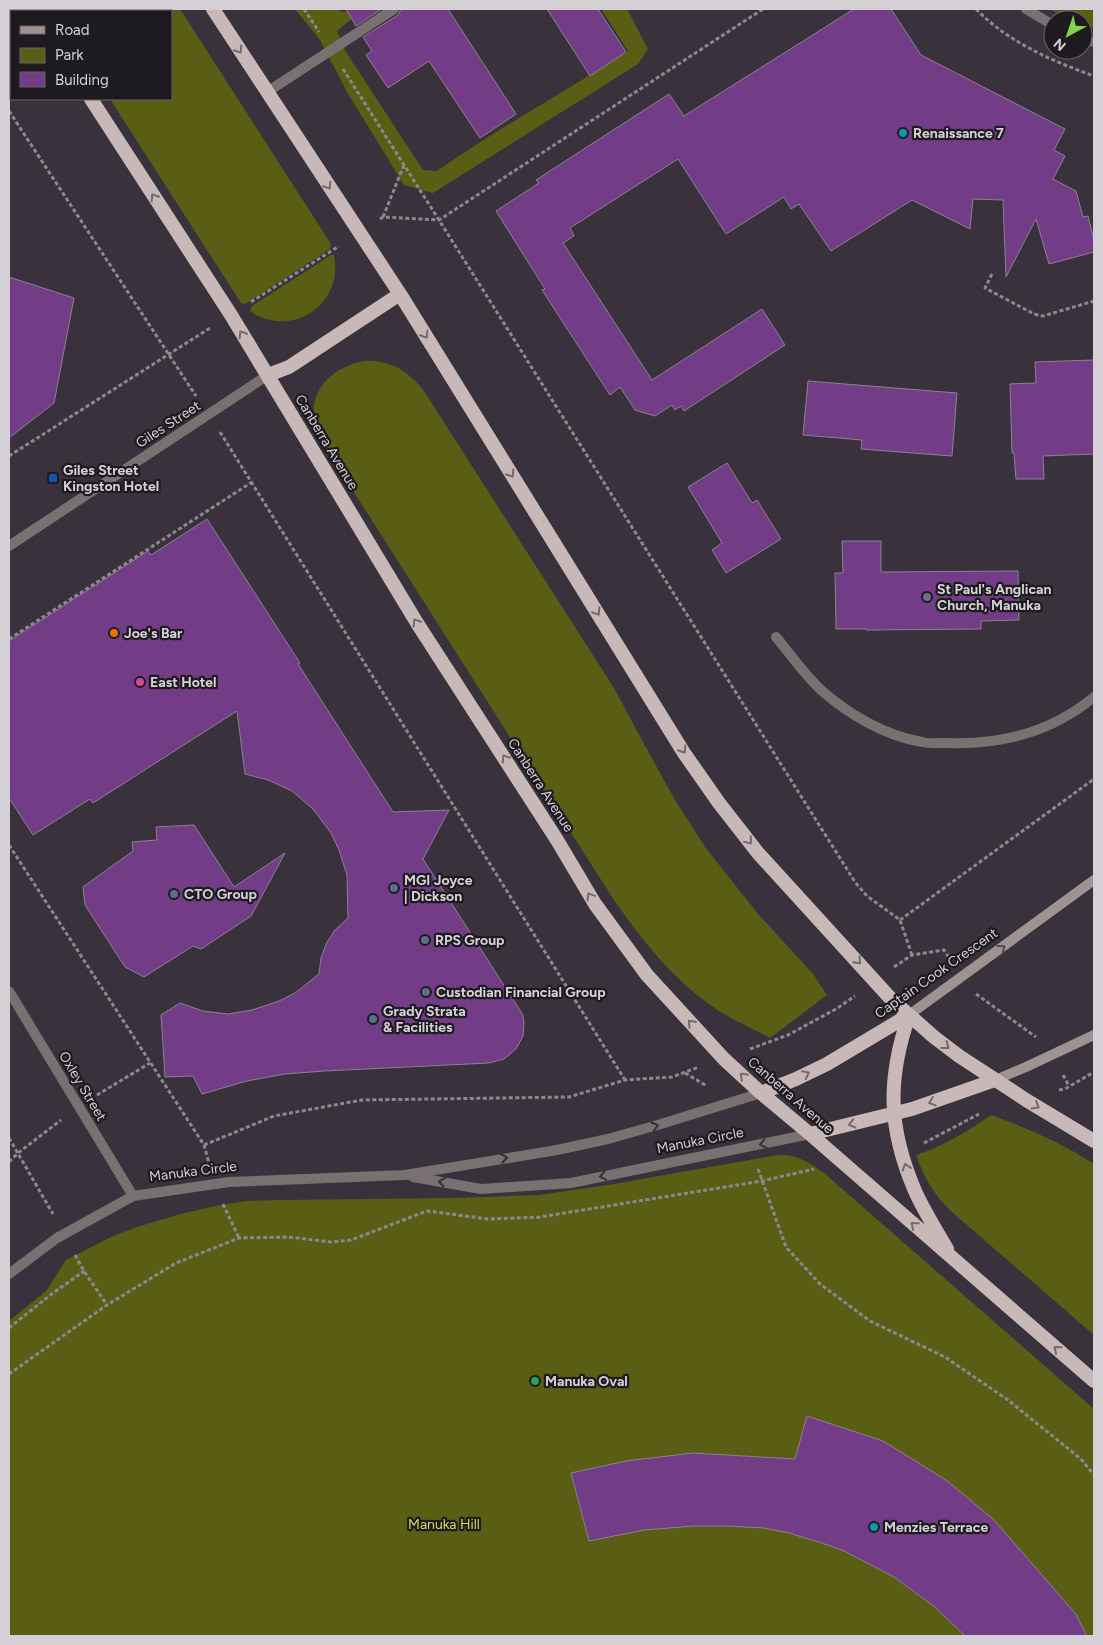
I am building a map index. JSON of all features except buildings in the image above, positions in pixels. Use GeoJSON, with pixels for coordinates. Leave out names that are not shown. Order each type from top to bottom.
{"type":"FeatureCollection","features":[{"type":"Feature","properties":{"kind":"highway"},"geometry":{"type":"LineString","coordinates":[[213,9],[400,294],[684,752],[719,803],[778,876],[892,1000],[940,1042],[1026,1100],[1094,1141]]}},
{"type":"Feature","properties":{"kind":"highway","name":"Canberra Avenue"},"geometry":{"type":"LineString","coordinates":[[92,100],[268,375],[418,624],[557,840],[595,904],[647,975],[724,1059],[761,1094],[810,1134],[1094,1380]]}},
{"type":"Feature","properties":{"kind":"highway"},"geometry":{"type":"LineString","coordinates":[[268,375],[288,367],[400,294]]}},
{"type":"Feature","properties":{"kind":"highway"},"geometry":{"type":"LineString","coordinates":[[909,1015],[899,1050],[893,1094],[893,1114],[901,1151],[916,1193],[951,1257]]}},
{"type":"Feature","properties":{"kind":"highway","name":"Captain Cook Crescent"},"geometry":{"type":"LineString","coordinates":[[761,1094],[827,1064],[909,1015]]}},
{"type":"Feature","properties":{"kind":"highway","name":"Manuka Circle"},"geometry":{"type":"LineString","coordinates":[[810,1134],[912,1109],[995,1080]]}},
{"type":"Feature","properties":{"kind":"main road","name":"Captain Cook Crescent"},"geometry":{"type":"LineString","coordinates":[[909,1015],[1094,880]]}},
{"type":"Feature","properties":{"kind":"main road"},"geometry":{"type":"LineString","coordinates":[[995,1080],[1094,1035]]}},
{"type":"Feature","properties":{"kind":"street"},"geometry":{"type":"LineString","coordinates":[[267,92],[394,9]]}},
{"type":"Feature","properties":{"kind":"street"},"geometry":{"type":"LineString","coordinates":[[1026,9],[1043,19]]}},
{"type":"Feature","properties":{"kind":"street","name":"Giles Street"},"geometry":{"type":"LineString","coordinates":[[9,546],[268,375]]}},
{"type":"Feature","properties":{"kind":"street"},"geometry":{"type":"LineString","coordinates":[[776,638],[815,684],[844,707],[874,726],[900,737],[923,742],[957,744],[992,742],[1024,735],[1052,724],[1082,707],[1094,697]]}},
{"type":"Feature","properties":{"kind":"street","name":"Oxley Street"},"geometry":{"type":"LineString","coordinates":[[9,991],[133,1196]]}},
{"type":"Feature","properties":{"kind":"street","name":"Manuka Circle"},"geometry":{"type":"LineString","coordinates":[[9,1274],[57,1238],[133,1196],[229,1182],[405,1175],[557,1150],[608,1139],[761,1094]]}},
{"type":"Feature","properties":{"kind":"street","name":"Manuka Circle"},"geometry":{"type":"LineString","coordinates":[[405,1175],[481,1189],[571,1183],[810,1134]]}},
{"type":"Feature","properties":{"kind":"path"},"geometry":{"type":"LineString","coordinates":[[304,9],[855,882],[867,896],[900,920],[912,955]]}},
{"type":"Feature","properties":{"kind":"path"},"geometry":{"type":"LineString","coordinates":[[976,9],[990,23],[1044,57],[1094,76]]}},
{"type":"Feature","properties":{"kind":"path"},"geometry":{"type":"LineString","coordinates":[[9,111],[252,482],[625,1080]]}},
{"type":"Feature","properties":{"kind":"path"},"geometry":{"type":"LineString","coordinates":[[383,217],[404,166]]}},
{"type":"Feature","properties":{"kind":"path"},"geometry":{"type":"LineString","coordinates":[[992,274],[985,288],[1034,314],[1043,316],[1094,301]]}},
{"type":"Feature","properties":{"kind":"path"},"geometry":{"type":"LineString","coordinates":[[9,638],[252,482]]}},
{"type":"Feature","properties":{"kind":"path"},"geometry":{"type":"LineString","coordinates":[[900,920],[1094,779]]}},
{"type":"Feature","properties":{"kind":"path"},"geometry":{"type":"LineString","coordinates":[[9,845],[204,1145],[214,1184],[239,1238]]}},
{"type":"Feature","properties":{"kind":"path"},"geometry":{"type":"LineString","coordinates":[[204,1145],[274,1116],[362,1100],[569,1097],[625,1080],[672,1077],[788,1036],[836,1009],[912,955],[944,950],[976,995],[1048,1045],[1069,1086]]}},
{"type":"Feature","properties":{"kind":"path"},"geometry":{"type":"LineString","coordinates":[[1026,1100],[1069,1086],[1094,1072]]}},
{"type":"Feature","properties":{"kind":"path"},"geometry":{"type":"LineString","coordinates":[[901,1151],[915,1148],[983,1112]]}},
{"type":"Feature","properties":{"kind":"path"},"geometry":{"type":"LineString","coordinates":[[9,1374],[107,1305],[176,1263],[239,1238],[288,1237],[330,1242],[351,1240],[426,1211],[488,1220],[540,1217],[762,1181],[843,1163]]}},
{"type":"Feature","properties":{"kind":"path"},"geometry":{"type":"LineString","coordinates":[[762,1181],[786,1247],[820,1284],[870,1321],[945,1356],[977,1378],[1008,1400],[1081,1459],[1094,1475]]}},
{"type":"Feature","properties":{"kind":"path"},"geometry":{"type":"LineString","coordinates":[[9,1328],[84,1271]]}},
{"type":"Feature","properties":{"kind":"green space"},"geometry":{"type":"Polygon","coordinates":[[[180,9],[331,244],[330,249],[245,304],[241,303],[111,100],[172,100],[172,10],[53,10],[180,9]]]}},
{"type":"Feature","properties":{"kind":"green space"},"geometry":{"type":"Polygon","coordinates":[[[295,9],[339,9],[341,12],[352,11],[354,17],[337,31],[346,52],[423,170],[437,171],[628,51],[601,9],[627,9],[648,49],[638,64],[433,193],[404,185],[347,92],[320,40],[295,9]]]}},
{"type":"Feature","properties":{"kind":"green space"},"geometry":{"type":"Polygon","coordinates":[[[1049,9],[1094,9],[1094,28],[1093,10],[1049,9]]]}},
{"type":"Feature","properties":{"kind":"green space"},"geometry":{"type":"Polygon","coordinates":[[[331,255],[334,255],[335,273],[331,288],[323,302],[312,312],[298,319],[283,321],[267,319],[250,311],[252,306],[331,255]]]}},
{"type":"Feature","properties":{"kind":"green space"},"geometry":{"type":"Polygon","coordinates":[[[364,361],[382,362],[396,367],[422,388],[614,688],[675,800],[705,847],[758,914],[813,974],[827,995],[770,1038],[725,1015],[703,1000],[674,974],[647,945],[612,897],[322,442],[316,428],[314,414],[315,401],[319,390],[337,372],[350,365],[364,361]]]}},
{"type":"Feature","properties":{"kind":"green space"},"geometry":{"type":"Polygon","coordinates":[[[991,1115],[1044,1136],[1094,1164],[1094,1335],[952,1212],[935,1193],[922,1171],[916,1155],[955,1138],[991,1115]]]}},
{"type":"Feature","properties":{"kind":"green space","name":"Manuka Oval"},"geometry":{"type":"Polygon","coordinates":[[[778,1155],[791,1156],[802,1160],[824,1173],[1094,1409],[1094,1636],[9,1636],[9,1321],[46,1291],[66,1260],[111,1237],[137,1227],[181,1214],[246,1201],[539,1195],[608,1185],[778,1155]]]}},
{"type":"Feature","properties":{"kind":"place","name":"Renaissance 7"},"geometry":{"type":"Point","coordinates":[903,133]}},
{"type":"Feature","properties":{"kind":"place","name":"Giles Street Kingston Hotel"},"geometry":{"type":"Point","coordinates":[53,478]}},
{"type":"Feature","properties":{"kind":"place","name":"St Paul's Anglican Church, Manuka"},"geometry":{"type":"Point","coordinates":[927,597]}},
{"type":"Feature","properties":{"kind":"place","name":"Joe's Bar"},"geometry":{"type":"Point","coordinates":[114,633]}},
{"type":"Feature","properties":{"kind":"place","name":"East Hotel"},"geometry":{"type":"Point","coordinates":[140,682]}},
{"type":"Feature","properties":{"kind":"place","name":"MGI Joyce | Dickson"},"geometry":{"type":"Point","coordinates":[394,888]}},
{"type":"Feature","properties":{"kind":"place","name":"CTO Group"},"geometry":{"type":"Point","coordinates":[174,894]}},
{"type":"Feature","properties":{"kind":"place","name":"RPS Group"},"geometry":{"type":"Point","coordinates":[425,940]}},
{"type":"Feature","properties":{"kind":"place","name":"Custodian Financial Group"},"geometry":{"type":"Point","coordinates":[426,992]}},
{"type":"Feature","properties":{"kind":"place","name":"Grady Strata & Facilities"},"geometry":{"type":"Point","coordinates":[373,1019]}},
{"type":"Feature","properties":{"kind":"place","name":"Manuka Oval"},"geometry":{"type":"Point","coordinates":[535,1381]}},
{"type":"Feature","properties":{"kind":"place","name":"Menzies Terrace"},"geometry":{"type":"Point","coordinates":[874,1527]}},
{"type":"Feature","properties":{"kind":"park label","name":"Manuka Hill"},"geometry":{"type":"Point","coordinates":[444,1524]}}]}
